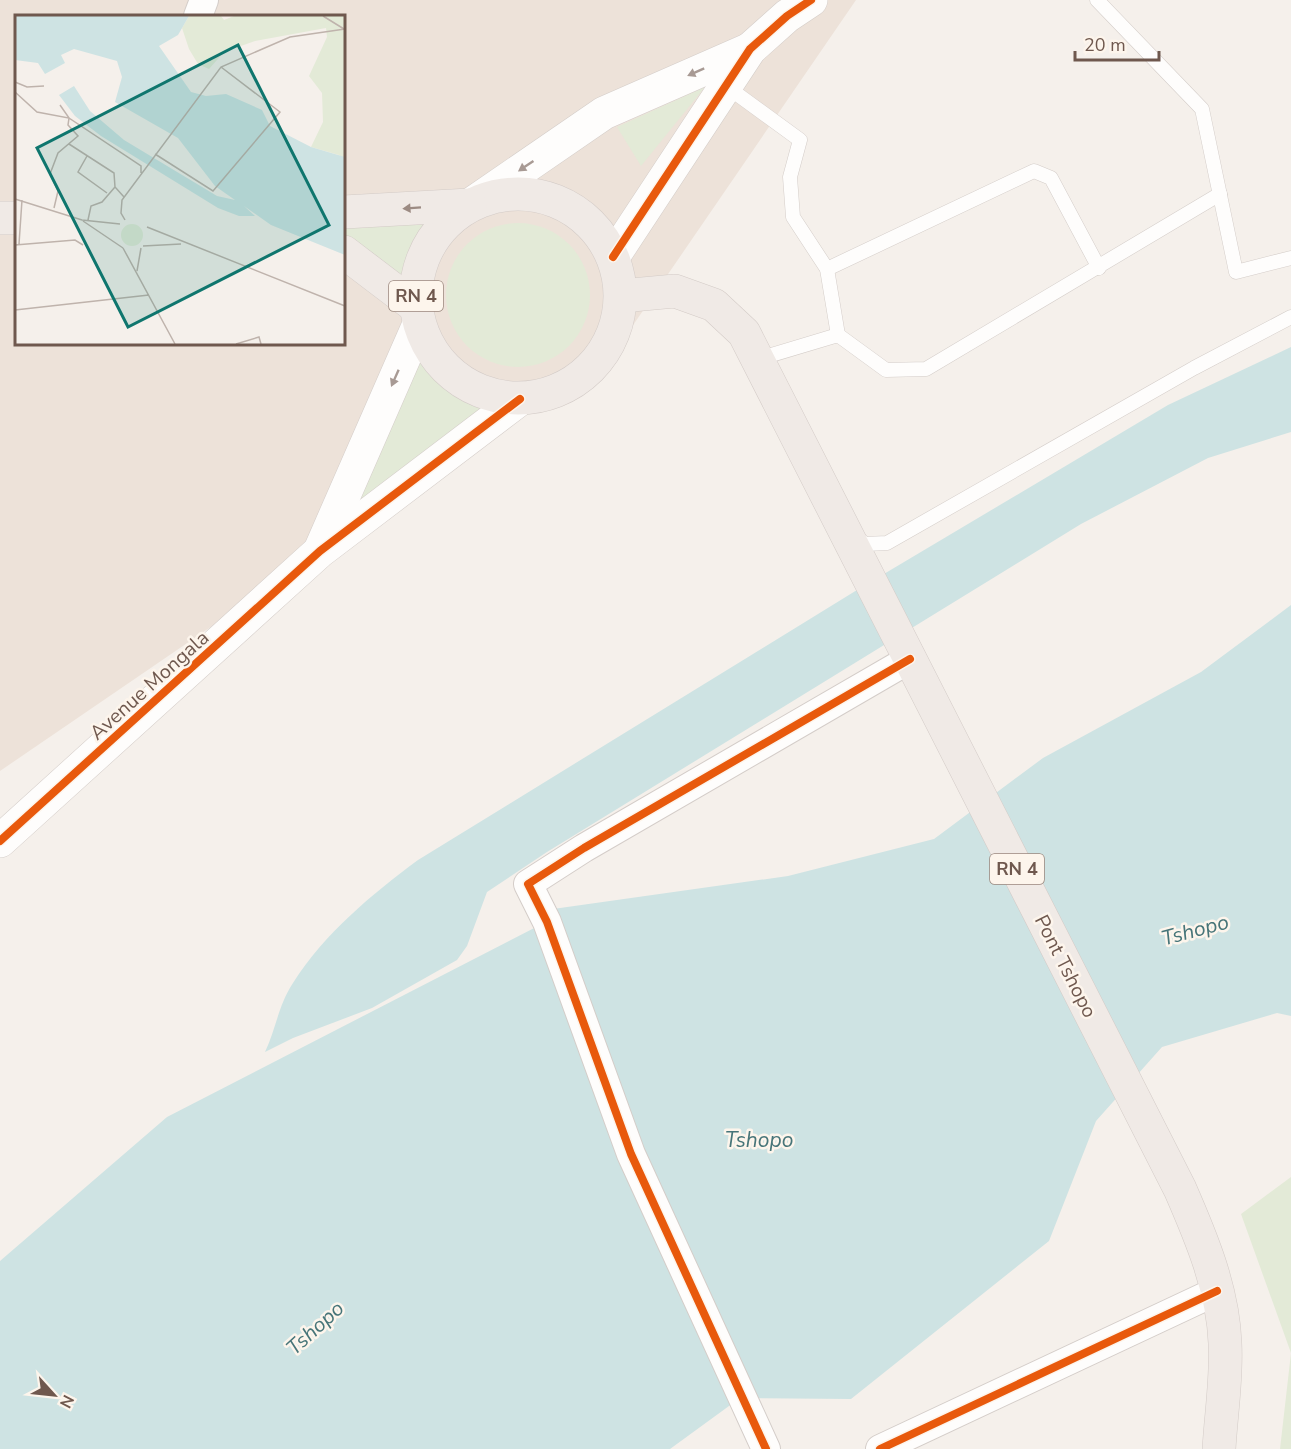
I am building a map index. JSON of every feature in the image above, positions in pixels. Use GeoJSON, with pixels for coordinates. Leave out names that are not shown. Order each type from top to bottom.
{"type":"FeatureCollection","features":[{"type":"Feature","properties":{"kind":"highway","name":"RN 4"},"geometry":{"type":"LineString","coordinates":[[345,212],[470,204],[531,193],[566,204],[594,226],[613,257],[621,296],[613,335],[591,368],[558,391],[519,399],[486,394],[456,379],[433,355],[417,315],[419,266],[439,230],[470,204]]}},
{"type":"Feature","properties":{"kind":"highway","name":"RN 4"},"geometry":{"type":"LineString","coordinates":[[345,253],[417,315]]}},
{"type":"Feature","properties":{"kind":"highway","name":"RN 4"},"geometry":{"type":"LineString","coordinates":[[621,296],[675,291],[714,305],[744,333],[838,518]]}},
{"type":"Feature","properties":{"kind":"highway","name":"Pont Tshopo"},"geometry":{"type":"LineString","coordinates":[[838,518],[1180,1188],[1204,1244],[1217,1291]]}},
{"type":"Feature","properties":{"kind":"highway","name":"RN 4"},"geometry":{"type":"LineString","coordinates":[[1217,1291],[1225,1343],[1219,1449]]}},
{"type":"Feature","properties":{"kind":"street"},"geometry":{"type":"LineString","coordinates":[[198,15],[204,0]]}},
{"type":"Feature","properties":{"kind":"street"},"geometry":{"type":"LineString","coordinates":[[613,257],[750,49],[787,16],[811,0]]}},
{"type":"Feature","properties":{"kind":"street"},"geometry":{"type":"LineString","coordinates":[[470,204],[604,113],[750,49]]}},
{"type":"Feature","properties":{"kind":"street"},"geometry":{"type":"LineString","coordinates":[[320,551],[417,315]]}},
{"type":"Feature","properties":{"kind":"street","name":"Avenue Mongala"},"geometry":{"type":"LineString","coordinates":[[0,842],[320,551],[519,399]]}},
{"type":"Feature","properties":{"kind":"street"},"geometry":{"type":"LineString","coordinates":[[766,1449],[631,1154],[547,922],[528,885],[584,848],[910,659]]}},
{"type":"Feature","properties":{"kind":"street"},"geometry":{"type":"LineString","coordinates":[[880,1449],[1217,1291]]}},
{"type":"Feature","properties":{"kind":"lane"},"geometry":{"type":"LineString","coordinates":[[1097,0],[1202,109],[1236,272],[1291,258]]}},
{"type":"Feature","properties":{"kind":"lane"},"geometry":{"type":"LineString","coordinates":[[726,86],[800,140],[790,177],[793,217],[826,269],[838,335],[886,370],[926,369],[1220,194]]}},
{"type":"Feature","properties":{"kind":"lane"},"geometry":{"type":"LineString","coordinates":[[826,269],[1035,171],[1051,178],[1099,268]]}},
{"type":"Feature","properties":{"kind":"lane"},"geometry":{"type":"LineString","coordinates":[[838,518],[865,544],[887,543],[1194,368],[1291,317]]}},
{"type":"Feature","properties":{"kind":"lane"},"geometry":{"type":"LineString","coordinates":[[758,359],[838,335]]}},
{"type":"Feature","properties":{"kind":"shaded area"},"geometry":{"type":"Polygon","coordinates":[[[0,0],[856,0],[616,350],[0,771],[0,0]]]}},
{"type":"Feature","properties":{"kind":"green space"},"geometry":{"type":"Polygon","coordinates":[[[705,87],[641,166],[617,127],[705,87]]]}},
{"type":"Feature","properties":{"kind":"green space"},"geometry":{"type":"Polygon","coordinates":[[[345,218],[427,219],[408,252],[401,288],[345,246],[345,218]]]}},
{"type":"Feature","properties":{"kind":"green space"},"geometry":{"type":"Polygon","coordinates":[[[518,223],[545,229],[558,235],[569,244],[578,255],[584,268],[590,295],[584,322],[578,335],[569,346],[558,355],[545,361],[518,367],[491,361],[478,355],[467,346],[458,335],[452,322],[446,295],[452,268],[458,255],[467,244],[478,235],[491,229],[518,223]]]}},
{"type":"Feature","properties":{"kind":"green space"},"geometry":{"type":"Polygon","coordinates":[[[417,354],[446,388],[487,409],[359,501],[417,354]]]}},
{"type":"Feature","properties":{"kind":"green space"},"geometry":{"type":"Polygon","coordinates":[[[1291,1177],[1291,1353],[1241,1214],[1291,1177]]]}},
{"type":"Feature","properties":{"kind":"green space"},"geometry":{"type":"Polygon","coordinates":[[[1291,1353],[1291,1449],[1280,1449],[1291,1353]]]}},
{"type":"Feature","properties":{"kind":"water"},"geometry":{"type":"Polygon","coordinates":[[[1291,347],[1291,432],[1208,458],[1081,524],[547,852],[487,892],[467,946],[457,960],[372,1008],[293,1038],[265,1052],[284,1000],[293,983],[319,948],[350,916],[418,860],[857,590],[1168,405],[1291,347]]]}},
{"type":"Feature","properties":{"kind":"water","name":"Tshopo"},"geometry":{"type":"Polygon","coordinates":[[[1291,605],[1291,1016],[1277,1013],[1162,1047],[1096,1121],[1049,1241],[851,1399],[740,1398],[670,1449],[0,1449],[0,1261],[167,1117],[542,924],[553,909],[788,876],[934,839],[1043,758],[1201,672],[1291,605]]]}},
{"type":"Feature","properties":{"kind":"cycle path"},"geometry":{"type":"LineString","coordinates":[[613,257],[750,49],[787,16],[811,0]]}},
{"type":"Feature","properties":{"kind":"cycle path"},"geometry":{"type":"LineString","coordinates":[[0,841],[320,551],[520,399]]}},
{"type":"Feature","properties":{"kind":"cycle path"},"geometry":{"type":"LineString","coordinates":[[766,1449],[631,1154],[547,922],[528,884],[584,848],[910,659]]}},
{"type":"Feature","properties":{"kind":"cycle path"},"geometry":{"type":"LineString","coordinates":[[880,1449],[1217,1291]]}}]}
